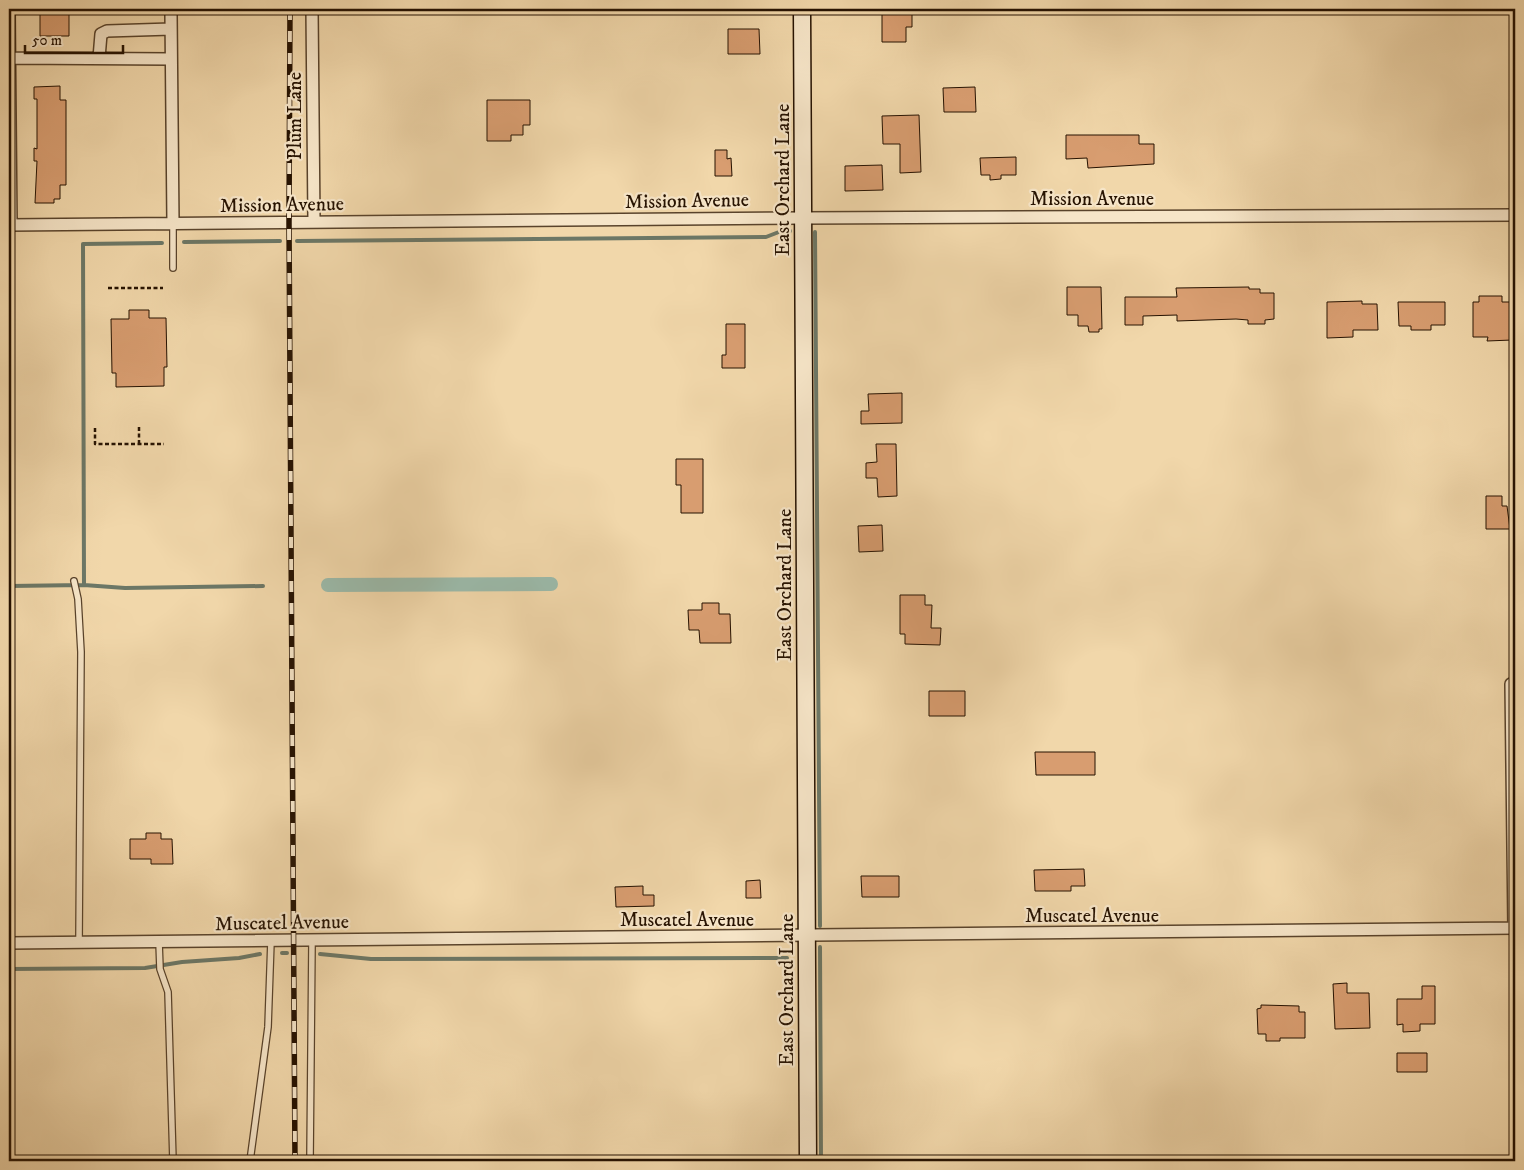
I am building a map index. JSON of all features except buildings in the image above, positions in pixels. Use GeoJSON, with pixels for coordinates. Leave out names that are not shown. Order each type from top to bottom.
{"type":"FeatureCollection","features":[{"type":"Feature","properties":{"kind":"street"},"geometry":{"type":"LineString","coordinates":[[9,9],[10,226]]}},
{"type":"Feature","properties":{"kind":"street","name":"Plum Lane"},"geometry":{"type":"LineString","coordinates":[[312,9],[314,222]]}},
{"type":"Feature","properties":{"kind":"street","name":"East Orchard Lane"},"geometry":{"type":"LineString","coordinates":[[802,9],[808,1161]]}},
{"type":"Feature","properties":{"kind":"street"},"geometry":{"type":"LineString","coordinates":[[171,10],[173,224]]}},
{"type":"Feature","properties":{"kind":"street"},"geometry":{"type":"LineString","coordinates":[[99,58],[99,41],[101,34],[107,30],[171,29]]}},
{"type":"Feature","properties":{"kind":"street"},"geometry":{"type":"LineString","coordinates":[[9,58],[171,58]]}},
{"type":"Feature","properties":{"kind":"street","name":"Mission Avenue"},"geometry":{"type":"LineString","coordinates":[[10,226],[803,218],[1515,215]]}},
{"type":"Feature","properties":{"kind":"street"},"geometry":{"type":"LineString","coordinates":[[1511,684],[1515,928]]}},
{"type":"Feature","properties":{"kind":"street","name":"Muscatel Avenue"},"geometry":{"type":"LineString","coordinates":[[9,943],[1515,928]]}},
{"type":"Feature","properties":{"kind":"lane"},"geometry":{"type":"LineString","coordinates":[[173,224],[173,268]]}},
{"type":"Feature","properties":{"kind":"lane"},"geometry":{"type":"LineString","coordinates":[[74,582],[74,589],[78,599],[81,652],[79,943]]}},
{"type":"Feature","properties":{"kind":"lane"},"geometry":{"type":"LineString","coordinates":[[250,1161],[268,1027],[271,941]]}},
{"type":"Feature","properties":{"kind":"lane"},"geometry":{"type":"LineString","coordinates":[[310,1161],[312,941]]}},
{"type":"Feature","properties":{"kind":"lane"},"geometry":{"type":"LineString","coordinates":[[159,942],[160,966],[168,992],[173,1161]]}},
{"type":"Feature","properties":{"kind":"path"},"geometry":{"type":"LineString","coordinates":[[108,288],[163,288]]}},
{"type":"Feature","properties":{"kind":"path"},"geometry":{"type":"LineString","coordinates":[[139,425],[139,444]]}},
{"type":"Feature","properties":{"kind":"path"},"geometry":{"type":"LineString","coordinates":[[95,428],[95,444],[164,444]]}},
{"type":"Feature","properties":{"kind":"waterway"},"geometry":{"type":"LineString","coordinates":[[297,241],[766,237],[784,230],[790,231]]}},
{"type":"Feature","properties":{"kind":"waterway"},"geometry":{"type":"LineString","coordinates":[[815,232],[820,926]]}},
{"type":"Feature","properties":{"kind":"waterway"},"geometry":{"type":"LineString","coordinates":[[184,242],[280,241]]}},
{"type":"Feature","properties":{"kind":"waterway"},"geometry":{"type":"LineString","coordinates":[[162,243],[83,244],[84,585],[125,588],[263,586]]}},
{"type":"Feature","properties":{"kind":"waterway"},"geometry":{"type":"LineString","coordinates":[[328,585],[551,584]]}},
{"type":"Feature","properties":{"kind":"waterway"},"geometry":{"type":"LineString","coordinates":[[9,586],[84,585]]}},
{"type":"Feature","properties":{"kind":"waterway"},"geometry":{"type":"LineString","coordinates":[[820,947],[821,1161]]}},
{"type":"Feature","properties":{"kind":"waterway"},"geometry":{"type":"LineString","coordinates":[[282,953],[287,953]]}},
{"type":"Feature","properties":{"kind":"waterway"},"geometry":{"type":"LineString","coordinates":[[9,969],[145,968],[260,954]]}},
{"type":"Feature","properties":{"kind":"waterway"},"geometry":{"type":"LineString","coordinates":[[320,954],[371,959],[787,958]]}},
{"type":"Feature","properties":{"kind":"railway"},"geometry":{"type":"LineString","coordinates":[[290,9],[289,223],[295,1161]]}}]}
